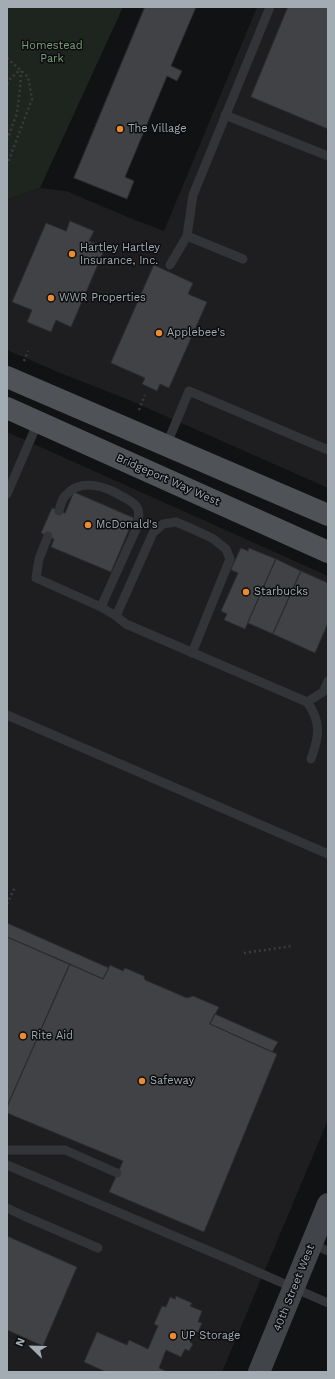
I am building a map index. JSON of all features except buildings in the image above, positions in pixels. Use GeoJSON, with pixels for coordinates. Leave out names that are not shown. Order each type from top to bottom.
{"type":"FeatureCollection","features":[{"type":"Feature","properties":{"kind":"main road"},"geometry":{"type":"LineString","coordinates":[[7,377],[328,516]]}},
{"type":"Feature","properties":{"kind":"main road","name":"Bridgeport Way West"},"geometry":{"type":"LineString","coordinates":[[7,408],[328,552]]}},
{"type":"Feature","properties":{"kind":"street","name":"40th Street West"},"geometry":{"type":"LineString","coordinates":[[259,1372],[294,1288],[320,1247],[328,1204]]}},
{"type":"Feature","properties":{"kind":"lane"},"geometry":{"type":"LineString","coordinates":[[170,265],[187,236],[193,195],[270,7]]}},
{"type":"Feature","properties":{"kind":"lane"},"geometry":{"type":"LineString","coordinates":[[225,116],[328,156]]}},
{"type":"Feature","properties":{"kind":"lane"},"geometry":{"type":"LineString","coordinates":[[187,236],[243,259]]}},
{"type":"Feature","properties":{"kind":"lane"},"geometry":{"type":"LineString","coordinates":[[166,446],[189,391],[328,450]]}},
{"type":"Feature","properties":{"kind":"lane"},"geometry":{"type":"LineString","coordinates":[[7,494],[38,422]]}},
{"type":"Feature","properties":{"kind":"lane"},"geometry":{"type":"LineString","coordinates":[[58,510],[64,497],[76,487],[89,484],[105,488],[128,499],[137,507],[139,518],[137,527],[101,606]]}},
{"type":"Feature","properties":{"kind":"lane"},"geometry":{"type":"LineString","coordinates":[[116,616],[153,533],[163,524],[176,522],[212,538],[226,549],[230,559],[192,653]]}},
{"type":"Feature","properties":{"kind":"lane"},"geometry":{"type":"LineString","coordinates":[[48,536],[39,559],[36,578],[101,606],[126,624],[307,702],[314,712],[318,727],[315,748],[311,759]]}},
{"type":"Feature","properties":{"kind":"lane"},"geometry":{"type":"LineString","coordinates":[[307,702],[326,693],[328,681]]}},
{"type":"Feature","properties":{"kind":"lane"},"geometry":{"type":"LineString","coordinates":[[7,715],[328,854]]}},
{"type":"Feature","properties":{"kind":"lane"},"geometry":{"type":"LineString","coordinates":[[7,1150],[65,1150],[117,1173]]}},
{"type":"Feature","properties":{"kind":"lane"},"geometry":{"type":"LineString","coordinates":[[7,1166],[221,1256],[328,1303]]}},
{"type":"Feature","properties":{"kind":"lane"},"geometry":{"type":"LineString","coordinates":[[7,1208],[98,1248]]}},
{"type":"Feature","properties":{"kind":"path"},"geometry":{"type":"LineString","coordinates":[[7,58],[28,77],[32,99],[7,165]]}},
{"type":"Feature","properties":{"kind":"path"},"geometry":{"type":"LineString","coordinates":[[7,84],[10,79],[21,70]]}},
{"type":"Feature","properties":{"kind":"path"},"geometry":{"type":"LineString","coordinates":[[7,140],[17,113],[21,70]]}},
{"type":"Feature","properties":{"kind":"path"},"geometry":{"type":"LineString","coordinates":[[23,361],[28,351]]}},
{"type":"Feature","properties":{"kind":"path"},"geometry":{"type":"LineString","coordinates":[[138,410],[145,395]]}},
{"type":"Feature","properties":{"kind":"path"},"geometry":{"type":"LineString","coordinates":[[7,904],[15,887]]}},
{"type":"Feature","properties":{"kind":"path"},"geometry":{"type":"LineString","coordinates":[[244,953],[293,946]]}},
{"type":"Feature","properties":{"kind":"shaded area"},"geometry":{"type":"Polygon","coordinates":[[[257,7],[328,7],[328,488],[127,399],[60,373],[7,350],[7,203],[9,199],[40,188],[66,191],[164,231],[257,7]]]}},
{"type":"Feature","properties":{"kind":"shaded area"},"geometry":{"type":"Polygon","coordinates":[[[7,432],[328,576],[328,1120],[222,1372],[7,1372],[7,432]]]}},
{"type":"Feature","properties":{"kind":"green space","name":"Homestead Park"},"geometry":{"type":"Polygon","coordinates":[[[7,7],[123,7],[40,188],[9,199],[7,203],[7,7]]]}},
{"type":"Feature","properties":{"kind":"place","name":"The Village"},"geometry":{"type":"Point","coordinates":[120,129]}},
{"type":"Feature","properties":{"kind":"place","name":"Hartley Hartley Insurance, Inc."},"geometry":{"type":"Point","coordinates":[72,254]}},
{"type":"Feature","properties":{"kind":"place","name":"WWR Properties"},"geometry":{"type":"Point","coordinates":[51,298]}},
{"type":"Feature","properties":{"kind":"place","name":"Applebee's"},"geometry":{"type":"Point","coordinates":[159,333]}},
{"type":"Feature","properties":{"kind":"place","name":"McDonald's"},"geometry":{"type":"Point","coordinates":[88,525]}},
{"type":"Feature","properties":{"kind":"place","name":"Starbucks"},"geometry":{"type":"Point","coordinates":[246,592]}},
{"type":"Feature","properties":{"kind":"place","name":"Rite Aid"},"geometry":{"type":"Point","coordinates":[23,1036]}},
{"type":"Feature","properties":{"kind":"place","name":"Safeway"},"geometry":{"type":"Point","coordinates":[142,1081]}},
{"type":"Feature","properties":{"kind":"place","name":"UP Storage"},"geometry":{"type":"Point","coordinates":[173,1336]}}]}
